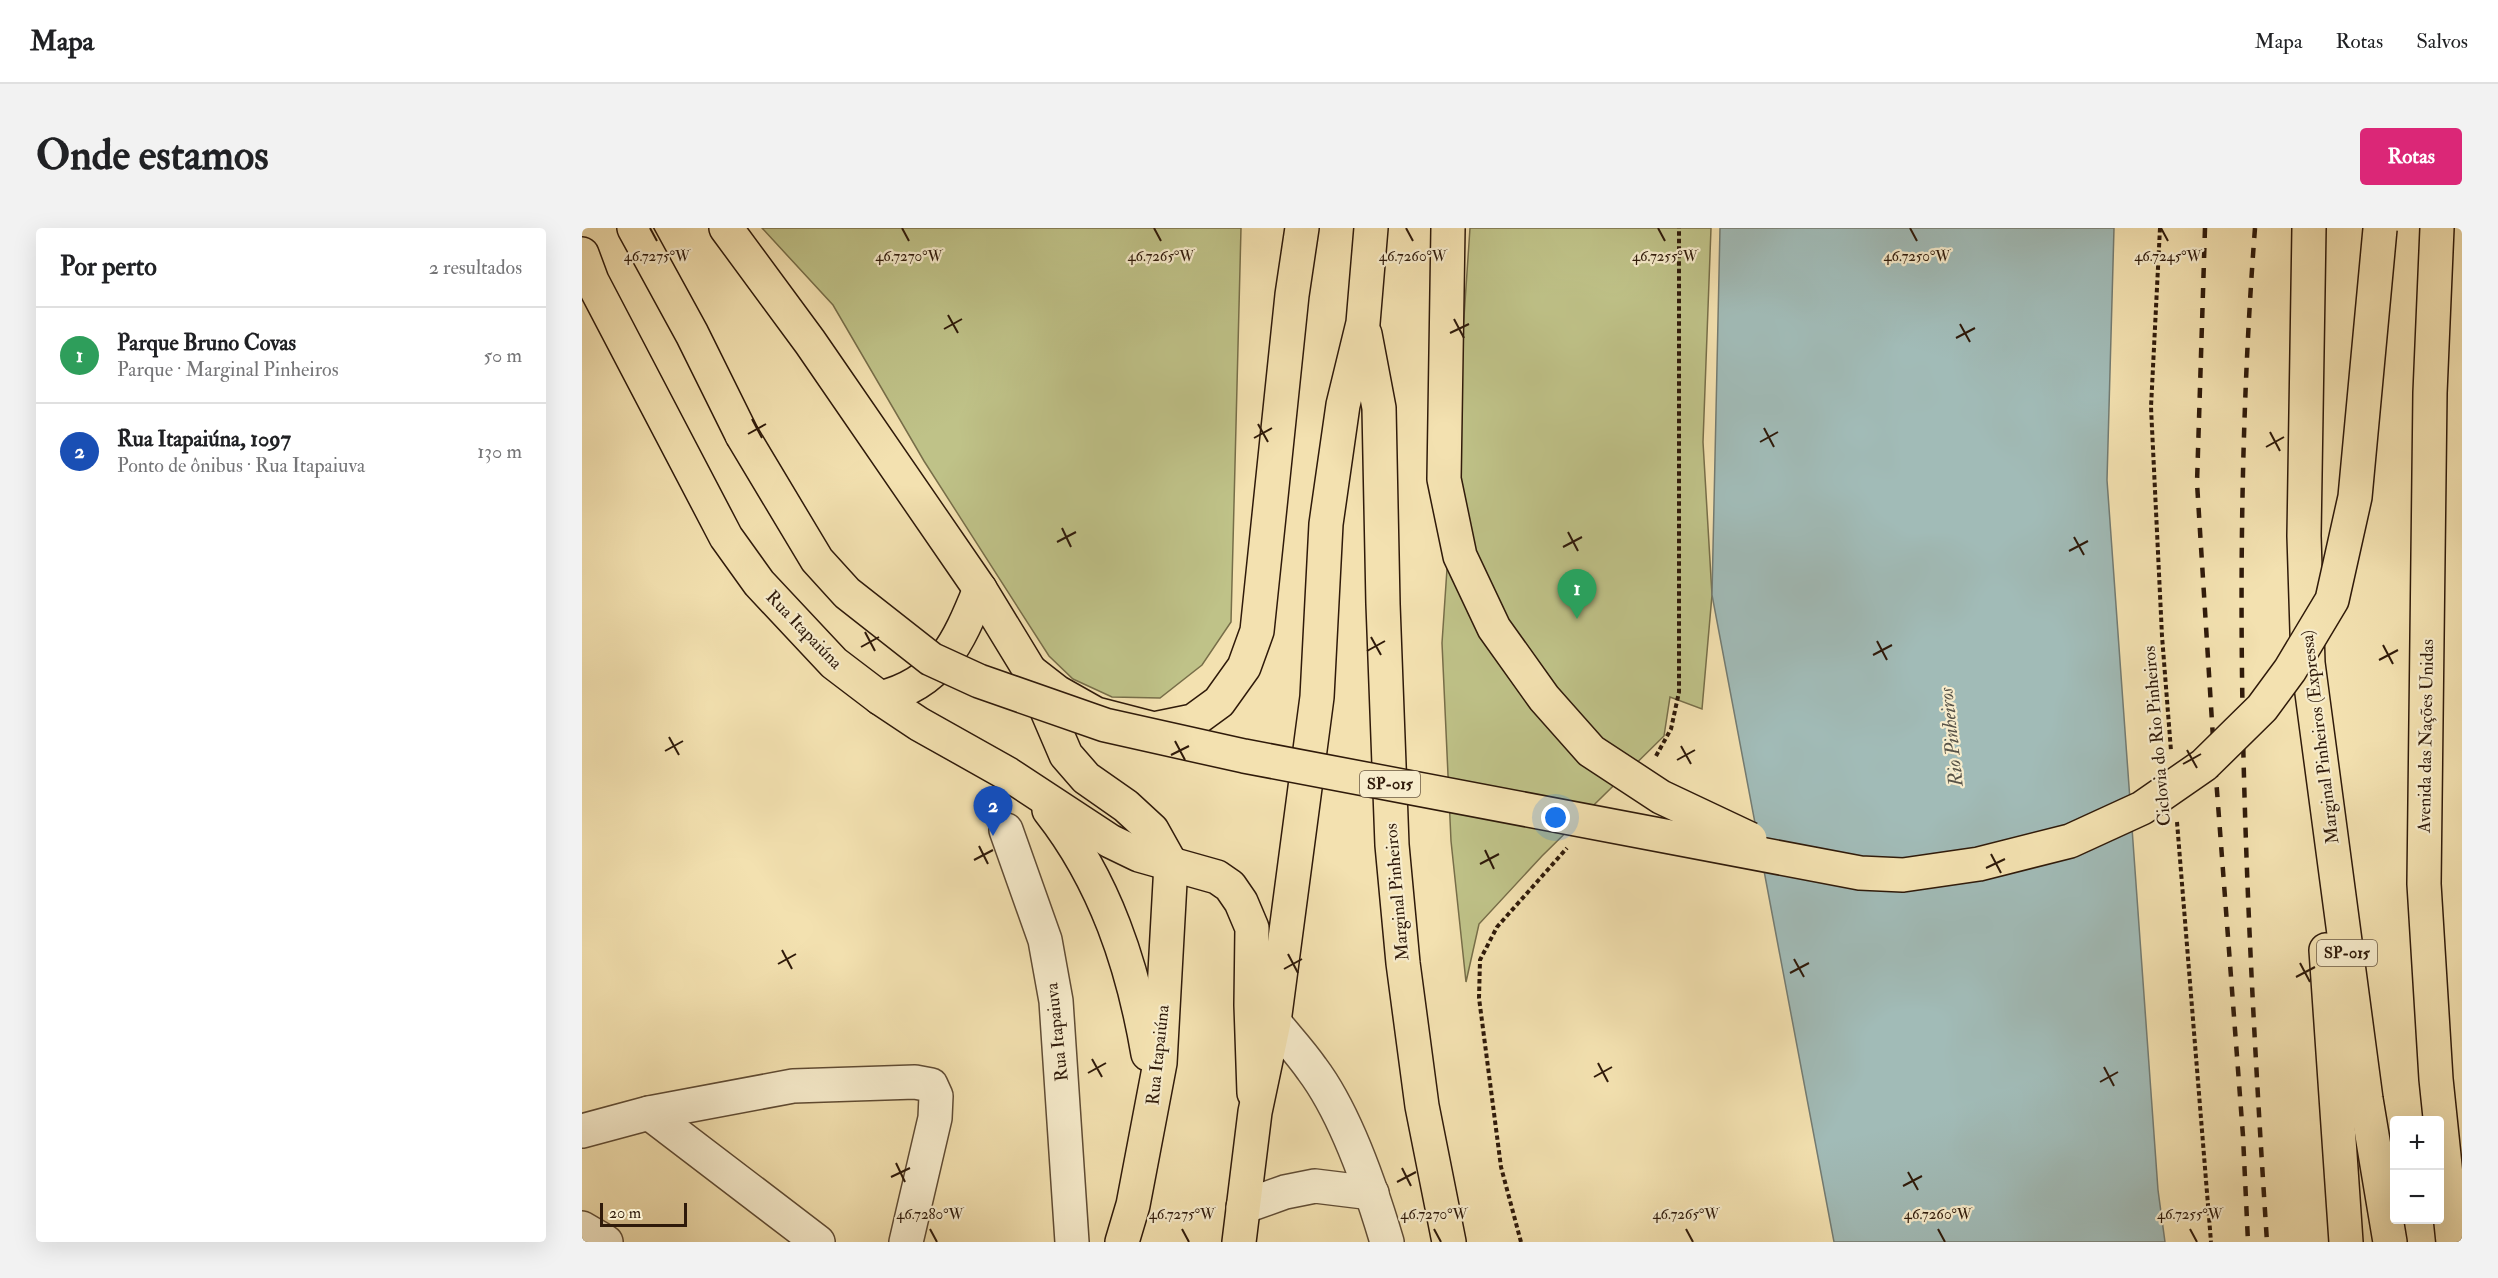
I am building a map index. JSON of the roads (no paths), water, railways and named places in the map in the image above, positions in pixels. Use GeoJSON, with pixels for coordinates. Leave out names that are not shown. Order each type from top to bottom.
{"type":"FeatureCollection","features":[{"type":"Feature","properties":{"kind":"main road"},"geometry":{"type":"LineString","coordinates":[[634,228],[692,334],[742,435],[817,560],[847,593],[931,659],[979,681],[1105,725],[1244,756],[1860,873],[1903,875],[1979,864],[2070,841],[2142,808],[2204,765],[2262,708],[2290,670],[2332,600],[2355,497],[2380,228]]}},
{"type":"Feature","properties":{"kind":"main road"},"geometry":{"type":"LineString","coordinates":[[726,228],[810,342],[980,590],[1030,671],[1066,755],[1086,778],[1126,806],[1152,830],[1171,864]]}},
{"type":"Feature","properties":{"kind":"main road"},"geometry":{"type":"LineString","coordinates":[[1030,671],[1057,692],[1096,714],[1154,729],[1193,721],[1219,702],[1244,668],[1257,632],[1292,295],[1302,228]]}},
{"type":"Feature","properties":{"kind":"main road","name":"SP-015"},"geometry":{"type":"LineString","coordinates":[[1363,324],[1371,228]]}},
{"type":"Feature","properties":{"kind":"main road"},"geometry":{"type":"LineString","coordinates":[[1448,228],[1444,480],[1460,556],[1494,628],[1545,698],[1591,751],[1661,798],[1792,859]]}},
{"type":"Feature","properties":{"kind":"main road","name":"Marginal Pinheiros (Expressa)"},"geometry":{"type":"LineString","coordinates":[[2309,228],[2304,537],[2308,663],[2366,1099],[2390,1242]]}},
{"type":"Feature","properties":{"kind":"main road","name":"Avenida das Nações Unidas"},"geometry":{"type":"LineString","coordinates":[[2437,228],[2430,393],[2424,884],[2436,1079],[2453,1242]]}},
{"type":"Feature","properties":{"kind":"main road","name":"Rua Itapaiúna"},"geometry":{"type":"LineString","coordinates":[[582,254],[592,281],[726,537],[759,583],[834,663],[880,699],[919,724],[966,749],[1110,841],[1139,855],[1217,877],[1230,886],[1241,902],[1252,928],[1251,1015],[1255,1112]]}},
{"type":"Feature","properties":{"kind":"main road"},"geometry":{"type":"LineString","coordinates":[[1239,1242],[1255,1112],[1274,1022],[1317,696],[1326,524],[1343,405],[1363,324]]}},
{"type":"Feature","properties":{"kind":"main road","name":"Marginal Pinheiros"},"geometry":{"type":"LineString","coordinates":[[1363,324],[1379,408],[1383,604],[1392,845],[1403,963],[1422,1106],[1449,1242]]}},
{"type":"Feature","properties":{"kind":"main road"},"geometry":{"type":"LineString","coordinates":[[880,699],[897,694],[930,674],[949,655],[962,634],[980,590]]}},
{"type":"Feature","properties":{"kind":"main road"},"geometry":{"type":"LineString","coordinates":[[2308,663],[2346,1242]]}},
{"type":"Feature","properties":{"kind":"main road"},"geometry":{"type":"LineString","coordinates":[[1035,792],[1067,833],[1097,884],[1118,935],[1139,1003],[1150,1064],[1153,1104]]}},
{"type":"Feature","properties":{"kind":"main road","name":"Rua Itapaiúna"},"geometry":{"type":"LineString","coordinates":[[1122,1242],[1133,1205],[1161,1052],[1171,864]]}},
{"type":"Feature","properties":{"kind":"main road"},"geometry":{"type":"LineString","coordinates":[[1168,911],[1205,892],[1216,894],[1252,928]]}},
{"type":"Feature","properties":{"kind":"street","name":"Rua Itapaiuva"},"geometry":{"type":"LineString","coordinates":[[1006,830],[1045,940],[1056,1001],[1072,1242]]}},
{"type":"Feature","properties":{"kind":"street"},"geometry":{"type":"LineString","coordinates":[[1274,1022],[1313,1070],[1337,1112],[1372,1193],[1388,1242]]}},
{"type":"Feature","properties":{"kind":"street"},"geometry":{"type":"LineString","coordinates":[[582,1131],[650,1113],[793,1086],[915,1082],[931,1085],[936,1096],[935,1118],[906,1242]]}},
{"type":"Feature","properties":{"kind":"street"},"geometry":{"type":"LineString","coordinates":[[650,1113],[818,1242]]}},
{"type":"Feature","properties":{"kind":"street"},"geometry":{"type":"LineString","coordinates":[[1243,1207],[1285,1192],[1315,1186],[1372,1193]]}},
{"type":"Feature","properties":{"kind":"street"},"geometry":{"type":"LineString","coordinates":[[582,1228],[606,1242]]}},
{"type":"Feature","properties":{"kind":"water","name":"Rio Pinheiros"},"geometry":{"type":"Polygon","coordinates":[[[1720,228],[2114,228],[2107,480],[2158,1190],[2165,1242],[1834,1242],[1712,595],[1720,228]]]}},
{"type":"Feature","properties":{"kind":"railway"},"geometry":{"type":"LineString","coordinates":[[2205,228],[2197,483],[2213,738],[2243,1136],[2248,1242]]}},
{"type":"Feature","properties":{"kind":"railway"},"geometry":{"type":"LineString","coordinates":[[2255,228],[2247,355],[2243,481],[2243,735],[2252,989],[2267,1242]]}},
{"type":"Feature","properties":{"kind":"place","name":"Parque Bruno Covas"},"geometry":{"type":"Point","coordinates":[1577,619]}},
{"type":"Feature","properties":{"kind":"place","name":"Rua Itapaiúna, 1097"},"geometry":{"type":"Point","coordinates":[993,836]}}]}
